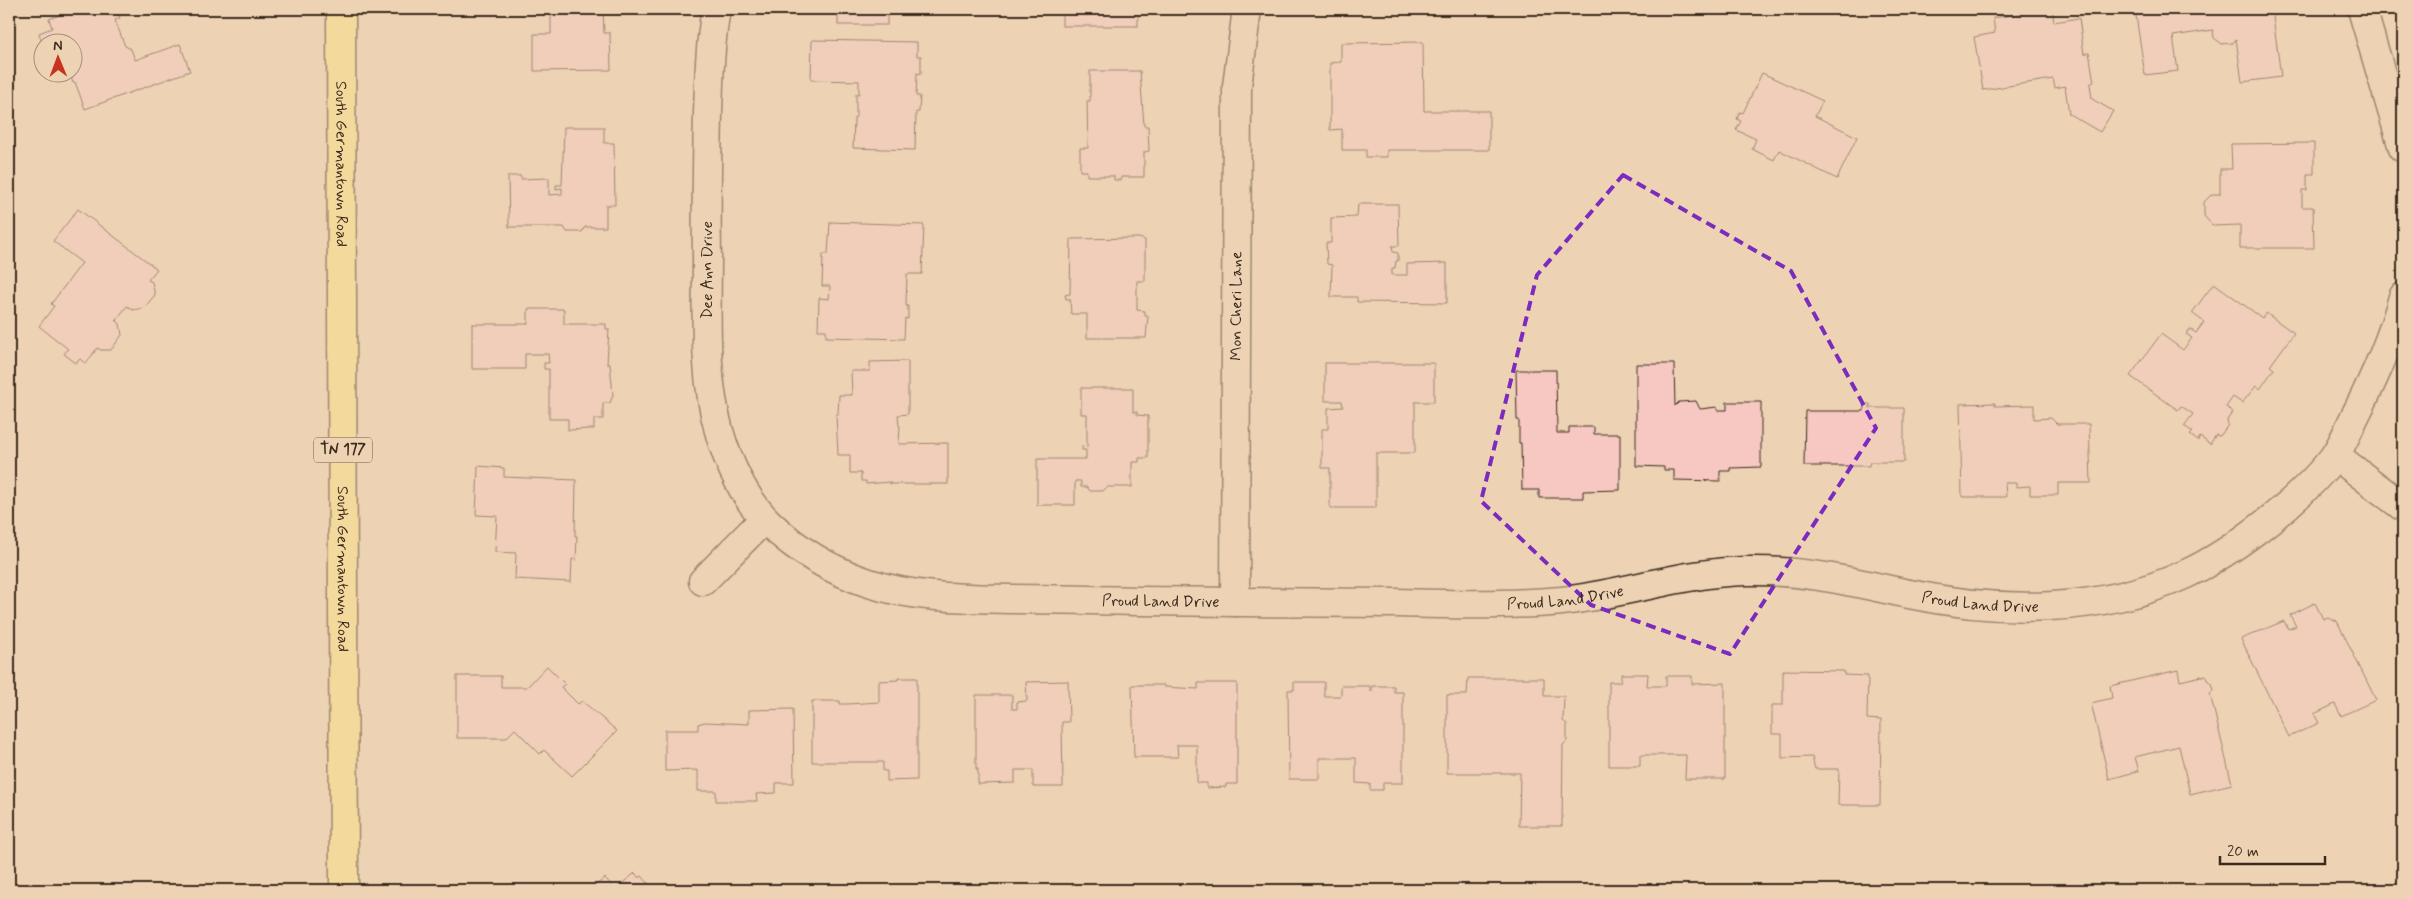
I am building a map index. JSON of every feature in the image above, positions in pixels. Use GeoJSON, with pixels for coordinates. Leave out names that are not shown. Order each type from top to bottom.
{"type":"FeatureCollection","features":[{"type":"Feature","properties":{"kind":"main road","name":"South Germantown Road"},"geometry":{"type":"LineString","coordinates":[[341,9],[344,890]]}},
{"type":"Feature","properties":{"kind":"street","name":"Dee Ann Drive"},"geometry":{"type":"LineString","coordinates":[[716,9],[709,78],[708,142],[708,357],[711,394],[718,428],[729,461],[764,519]]}},
{"type":"Feature","properties":{"kind":"street","name":"Mon Cheri Lane"},"geometry":{"type":"LineString","coordinates":[[1235,602],[1237,95],[1241,40],[1247,9]]}},
{"type":"Feature","properties":{"kind":"street"},"geometry":{"type":"LineString","coordinates":[[2362,9],[2403,148]]}},
{"type":"Feature","properties":{"kind":"street","name":"Proud Land Drive"},"geometry":{"type":"LineString","coordinates":[[764,519],[794,544],[828,566],[870,584],[920,595],[974,598],[1494,604],[1561,601],[1687,578],[1738,571],[1789,570],[1850,579],[1910,594],[1971,604],[2022,607],[2085,603],[2133,594],[2189,573],[2248,536],[2293,499],[2335,455],[2393,336],[2403,297]]}},
{"type":"Feature","properties":{"kind":"street"},"geometry":{"type":"LineString","coordinates":[[2335,455],[2403,507]]}},
{"type":"Feature","properties":{"kind":"street"},"geometry":{"type":"LineString","coordinates":[[703,581],[764,519]]}},
{"type":"Feature","properties":{"kind":"highlighted area"},"geometry":{"type":"Polygon","coordinates":[[[1623,175],[1791,271],[1876,428],[1730,654],[1591,605],[1481,501],[1537,275],[1623,175]]]}},
{"type":"Feature","properties":{"kind":"building"},"geometry":{"type":"Polygon","coordinates":[[[75,9],[110,9],[112,13],[117,11],[120,18],[115,20],[125,46],[131,49],[135,60],[180,44],[190,71],[85,109],[75,82],[82,82],[82,32],[42,32],[52,28],[49,19],[75,9]]]}},
{"type":"Feature","properties":{"kind":"building"},"geometry":{"type":"Polygon","coordinates":[[[551,9],[603,9],[604,33],[610,33],[611,70],[534,71],[534,34],[551,34],[551,9]]]}},
{"type":"Feature","properties":{"kind":"building"},"geometry":{"type":"Polygon","coordinates":[[[838,9],[887,9],[887,25],[838,25],[838,9]]]}},
{"type":"Feature","properties":{"kind":"building"},"geometry":{"type":"Polygon","coordinates":[[[1062,9],[1138,9],[1138,26],[1062,26],[1062,9]]]}},
{"type":"Feature","properties":{"kind":"building"},"geometry":{"type":"Polygon","coordinates":[[[2052,9],[2054,22],[2079,18],[2084,54],[2089,52],[2094,82],[2090,84],[2092,99],[2113,111],[2100,132],[2069,114],[2065,86],[2055,88],[2053,79],[1983,90],[1974,37],[1995,33],[1993,18],[2052,9]]]}},
{"type":"Feature","properties":{"kind":"building"},"geometry":{"type":"Polygon","coordinates":[[[2135,9],[2272,9],[2281,77],[2242,82],[2236,39],[2233,43],[2222,44],[2214,38],[2213,30],[2173,36],[2178,71],[2145,75],[2135,9]]]}},
{"type":"Feature","properties":{"kind":"building"},"geometry":{"type":"Polygon","coordinates":[[[812,40],[917,42],[917,56],[921,56],[921,74],[917,73],[916,96],[920,96],[919,112],[916,112],[915,150],[853,148],[856,94],[859,94],[859,81],[811,80],[812,40]]]}},
{"type":"Feature","properties":{"kind":"building"},"geometry":{"type":"Polygon","coordinates":[[[1423,42],[1424,111],[1489,111],[1489,150],[1387,150],[1387,157],[1366,157],[1366,150],[1342,150],[1342,129],[1330,130],[1330,63],[1341,62],[1341,43],[1423,42]]]}},
{"type":"Feature","properties":{"kind":"building"},"geometry":{"type":"Polygon","coordinates":[[[1090,71],[1140,71],[1144,126],[1148,126],[1149,151],[1144,152],[1144,177],[1121,177],[1121,180],[1114,180],[1114,176],[1087,176],[1087,171],[1080,171],[1080,148],[1088,148],[1087,101],[1090,101],[1090,71]]]}},
{"type":"Feature","properties":{"kind":"building"},"geometry":{"type":"Polygon","coordinates":[[[1762,73],[1823,101],[1815,116],[1857,137],[1837,179],[1779,150],[1774,160],[1752,149],[1756,139],[1736,130],[1741,121],[1737,119],[1740,112],[1743,113],[1762,73]]]}},
{"type":"Feature","properties":{"kind":"building"},"geometry":{"type":"Polygon","coordinates":[[[564,127],[604,127],[604,143],[614,143],[615,205],[606,205],[606,227],[585,227],[582,232],[567,232],[564,227],[509,227],[508,176],[521,176],[521,179],[549,178],[549,195],[562,194],[562,188],[556,189],[556,185],[562,185],[564,127]]]}},
{"type":"Feature","properties":{"kind":"building"},"geometry":{"type":"Polygon","coordinates":[[[2314,143],[2314,174],[2307,174],[2307,190],[2302,190],[2302,207],[2313,207],[2314,248],[2240,248],[2240,225],[2213,226],[2204,216],[2204,202],[2212,194],[2220,194],[2220,169],[2232,169],[2231,144],[2314,143]]]}},
{"type":"Feature","properties":{"kind":"building"},"geometry":{"type":"Polygon","coordinates":[[[1358,204],[1398,204],[1399,246],[1392,246],[1393,252],[1398,253],[1398,261],[1396,261],[1395,268],[1392,268],[1392,275],[1407,275],[1407,264],[1447,263],[1447,303],[1357,302],[1357,297],[1331,297],[1332,265],[1327,264],[1326,243],[1331,243],[1331,218],[1357,217],[1358,204]]]}},
{"type":"Feature","properties":{"kind":"building"},"geometry":{"type":"Polygon","coordinates":[[[78,209],[157,269],[148,280],[152,282],[155,295],[144,308],[133,310],[127,306],[116,320],[120,324],[122,335],[111,350],[97,348],[86,364],[80,359],[76,363],[64,354],[68,349],[39,326],[54,306],[51,304],[82,263],[53,241],[78,209]]]}},
{"type":"Feature","properties":{"kind":"building"},"geometry":{"type":"Polygon","coordinates":[[[830,222],[924,225],[922,274],[907,274],[906,306],[908,306],[908,319],[905,318],[904,339],[826,337],[826,330],[818,330],[819,298],[829,299],[830,286],[822,286],[823,254],[828,254],[830,222]]]}},
{"type":"Feature","properties":{"kind":"building"},"geometry":{"type":"Polygon","coordinates":[[[1139,238],[1145,240],[1145,281],[1137,281],[1137,310],[1145,311],[1145,316],[1148,316],[1146,338],[1087,338],[1087,314],[1071,314],[1070,299],[1066,299],[1065,295],[1070,294],[1071,239],[1139,238]]]}},
{"type":"Feature","properties":{"kind":"building"},"geometry":{"type":"Polygon","coordinates":[[[2214,283],[2262,318],[2266,313],[2294,333],[2270,366],[2274,369],[2260,389],[2256,386],[2242,403],[2233,397],[2226,407],[2233,412],[2227,420],[2228,425],[2220,436],[2216,435],[2210,444],[2200,437],[2198,441],[2190,435],[2193,432],[2184,426],[2193,414],[2181,406],[2178,410],[2130,376],[2161,334],[2183,350],[2192,338],[2186,334],[2190,329],[2196,333],[2204,322],[2192,313],[2214,283]]]}},
{"type":"Feature","properties":{"kind":"building"},"geometry":{"type":"Polygon","coordinates":[[[528,309],[564,309],[564,324],[606,324],[606,329],[609,329],[607,364],[610,364],[613,395],[610,403],[603,403],[603,419],[594,419],[594,429],[568,430],[568,419],[549,419],[549,369],[544,369],[544,363],[549,363],[548,354],[525,354],[525,369],[472,369],[472,324],[528,324],[528,309]]]}},
{"type":"Feature","properties":{"kind":"building"},"geometry":{"type":"Polygon","coordinates":[[[908,361],[908,414],[898,415],[900,426],[899,444],[948,443],[948,484],[890,484],[890,482],[866,484],[866,481],[861,481],[861,473],[850,473],[850,455],[838,455],[836,415],[838,414],[839,395],[852,395],[851,371],[870,371],[870,362],[908,361]]]}},
{"type":"Feature","properties":{"kind":"building"},"geometry":{"type":"Polygon","coordinates":[[[1325,363],[1434,363],[1434,402],[1415,402],[1415,453],[1376,453],[1376,508],[1330,508],[1330,468],[1322,468],[1322,429],[1328,429],[1328,408],[1343,407],[1342,401],[1325,401],[1325,363]]]}},
{"type":"Feature","properties":{"kind":"building"},"geometry":{"type":"Polygon","coordinates":[[[1636,364],[1674,364],[1675,406],[1679,402],[1696,401],[1700,409],[1717,407],[1717,410],[1727,410],[1727,402],[1761,402],[1761,467],[1730,468],[1730,471],[1720,471],[1720,481],[1674,480],[1674,470],[1664,470],[1664,467],[1636,466],[1636,364]]]}},
{"type":"Feature","properties":{"kind":"building"},"geometry":{"type":"Polygon","coordinates":[[[1516,370],[1556,370],[1557,433],[1569,433],[1569,427],[1594,427],[1594,434],[1620,434],[1620,490],[1583,491],[1583,498],[1539,498],[1539,490],[1522,490],[1516,370]]]}},
{"type":"Feature","properties":{"kind":"building"},"geometry":{"type":"Polygon","coordinates":[[[1081,388],[1133,388],[1133,412],[1137,412],[1137,415],[1148,416],[1148,458],[1139,458],[1139,462],[1132,462],[1132,487],[1107,487],[1103,491],[1090,491],[1087,487],[1081,487],[1081,481],[1075,481],[1075,505],[1037,505],[1037,459],[1086,459],[1086,450],[1082,450],[1082,446],[1087,447],[1087,414],[1081,414],[1081,388]]]}},
{"type":"Feature","properties":{"kind":"building"},"geometry":{"type":"Polygon","coordinates":[[[1995,403],[1995,406],[2034,405],[2034,419],[2051,418],[2057,424],[2089,424],[2091,483],[2058,483],[2058,495],[2030,495],[2030,486],[2016,487],[2016,483],[2005,483],[2006,497],[1962,497],[1960,404],[1995,403]]]}},
{"type":"Feature","properties":{"kind":"building"},"geometry":{"type":"Polygon","coordinates":[[[1864,404],[1870,404],[1870,408],[1904,408],[1904,462],[1870,462],[1869,466],[1804,466],[1805,411],[1864,411],[1864,404]]]}},
{"type":"Feature","properties":{"kind":"building"},"geometry":{"type":"Polygon","coordinates":[[[478,466],[504,468],[504,477],[576,480],[576,560],[572,559],[571,582],[515,579],[516,553],[495,552],[497,516],[476,515],[478,466]]]}},
{"type":"Feature","properties":{"kind":"building"},"geometry":{"type":"Polygon","coordinates":[[[2315,603],[2323,619],[2328,617],[2337,621],[2376,700],[2341,716],[2335,704],[2314,714],[2319,723],[2289,737],[2241,639],[2284,621],[2288,629],[2296,626],[2290,615],[2315,603]]]}},
{"type":"Feature","properties":{"kind":"building"},"geometry":{"type":"Polygon","coordinates":[[[547,666],[565,684],[561,687],[578,704],[582,701],[617,731],[572,776],[544,750],[540,754],[515,729],[506,738],[457,738],[457,676],[501,676],[501,687],[527,687],[547,666]]]}},
{"type":"Feature","properties":{"kind":"building"},"geometry":{"type":"Polygon","coordinates":[[[1783,670],[1844,671],[1844,675],[1868,676],[1867,719],[1881,720],[1880,805],[1838,805],[1839,769],[1815,769],[1812,757],[1782,758],[1782,734],[1772,734],[1772,705],[1783,705],[1783,670]]]}},
{"type":"Feature","properties":{"kind":"building"},"geometry":{"type":"Polygon","coordinates":[[[2178,670],[2180,681],[2206,675],[2207,680],[2211,683],[2213,690],[2210,694],[2232,784],[2190,794],[2179,746],[2135,757],[2139,771],[2109,779],[2091,703],[2112,698],[2110,686],[2178,670]]]}},
{"type":"Feature","properties":{"kind":"building"},"geometry":{"type":"Polygon","coordinates":[[[1621,674],[1648,674],[1647,686],[1666,686],[1666,676],[1692,676],[1692,684],[1725,683],[1725,779],[1685,779],[1686,755],[1640,755],[1640,766],[1609,766],[1609,682],[1621,682],[1621,674]]]}},
{"type":"Feature","properties":{"kind":"building"},"geometry":{"type":"Polygon","coordinates":[[[898,678],[917,678],[917,780],[887,781],[887,771],[883,771],[883,762],[812,762],[812,701],[840,701],[840,704],[879,702],[879,681],[898,680],[898,678]]]}},
{"type":"Feature","properties":{"kind":"building"},"geometry":{"type":"Polygon","coordinates":[[[1468,678],[1544,678],[1544,696],[1564,696],[1563,721],[1567,724],[1567,741],[1563,745],[1562,826],[1519,826],[1520,773],[1447,773],[1447,695],[1467,695],[1468,678]]]}},
{"type":"Feature","properties":{"kind":"building"},"geometry":{"type":"Polygon","coordinates":[[[1068,681],[1069,722],[1062,722],[1063,787],[1033,787],[1033,770],[1015,770],[1015,783],[978,784],[978,769],[976,769],[976,695],[1012,695],[1012,709],[1017,709],[1017,702],[1027,701],[1026,682],[1068,681]]]}},
{"type":"Feature","properties":{"kind":"building"},"geometry":{"type":"Polygon","coordinates":[[[1294,682],[1324,682],[1324,696],[1341,696],[1341,686],[1370,686],[1370,691],[1372,691],[1372,686],[1394,686],[1394,692],[1403,692],[1403,783],[1383,783],[1383,790],[1370,790],[1370,784],[1356,783],[1356,758],[1319,758],[1319,779],[1289,779],[1288,690],[1294,690],[1294,682]]]}},
{"type":"Feature","properties":{"kind":"building"},"geometry":{"type":"Polygon","coordinates":[[[1198,683],[1237,683],[1237,784],[1226,784],[1226,787],[1207,788],[1207,783],[1197,783],[1197,745],[1177,745],[1178,757],[1134,757],[1132,685],[1164,685],[1164,687],[1198,689],[1198,683]]]}},
{"type":"Feature","properties":{"kind":"building"},"geometry":{"type":"Polygon","coordinates":[[[793,709],[794,783],[776,783],[776,793],[756,794],[757,801],[716,801],[716,791],[698,791],[698,770],[665,771],[665,730],[698,730],[698,724],[705,722],[749,724],[749,710],[793,709]]]}},
{"type":"Feature","properties":{"kind":"building"},"geometry":{"type":"Polygon","coordinates":[[[635,873],[639,878],[642,876],[654,890],[590,890],[605,878],[615,889],[635,873]]]}}]}
